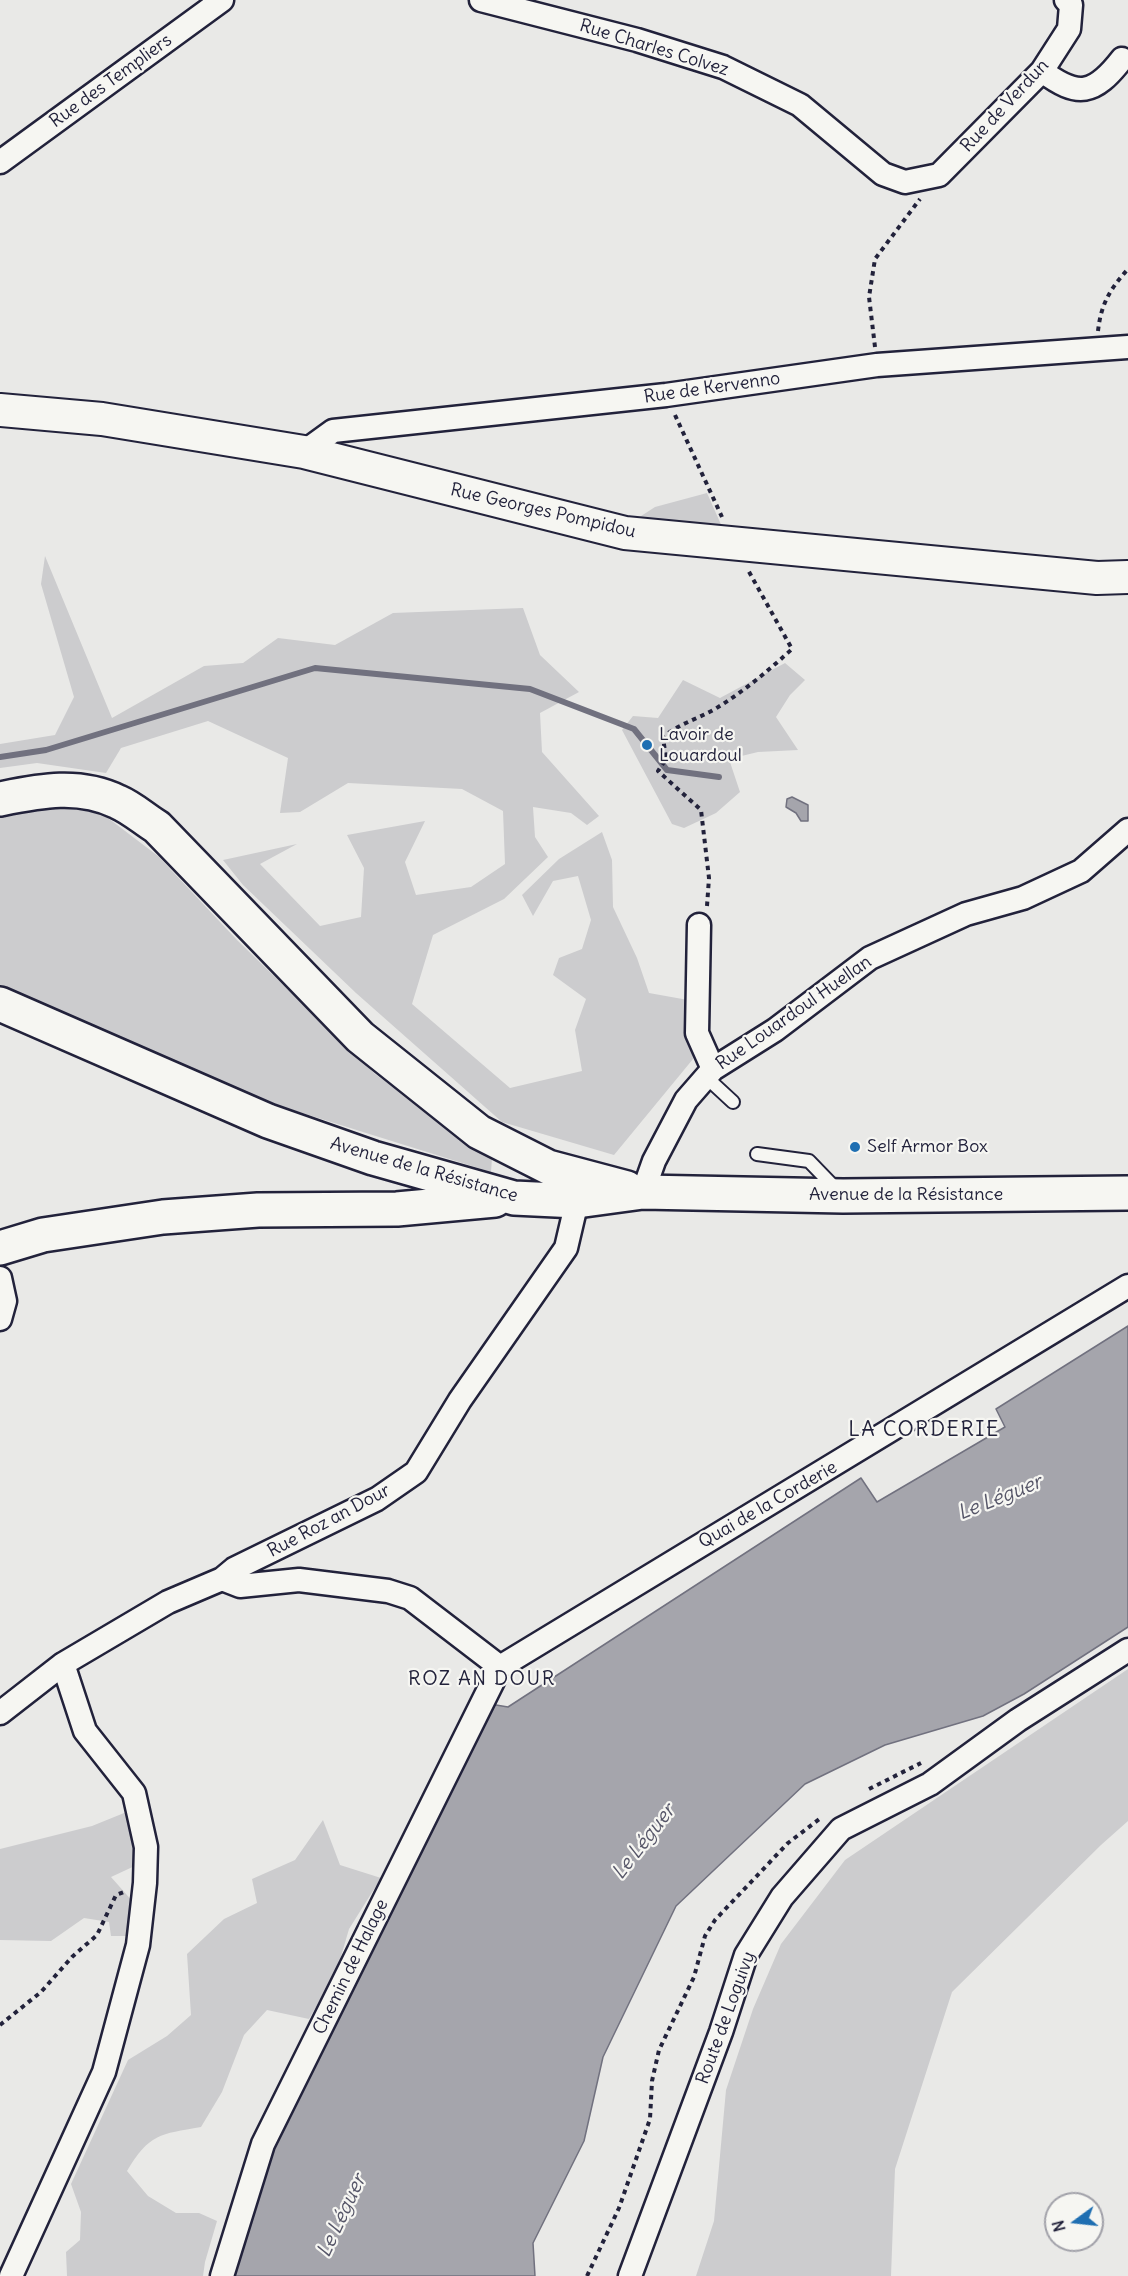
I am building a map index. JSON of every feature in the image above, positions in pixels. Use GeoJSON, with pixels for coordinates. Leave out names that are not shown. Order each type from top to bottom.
{"type":"FeatureCollection","features":[{"type":"Feature","properties":{"kind":"main road","name":"Rue Georges Pompidou"},"geometry":{"type":"LineString","coordinates":[[0,410],[102,418],[304,452],[625,533],[735,546],[1097,578],[1128,577]]}},
{"type":"Feature","properties":{"kind":"main road"},"geometry":{"type":"LineString","coordinates":[[0,799],[48,789],[81,791],[118,802],[157,827],[360,1037],[479,1132],[548,1167],[643,1192]]}},
{"type":"Feature","properties":{"kind":"main road","name":"Avenue de la Résistance"},"geometry":{"type":"LineString","coordinates":[[0,1004],[268,1122],[373,1158],[514,1198],[577,1201],[643,1192],[843,1196],[1128,1193]]}},
{"type":"Feature","properties":{"kind":"main road"},"geometry":{"type":"LineString","coordinates":[[0,1248],[43,1235],[163,1217],[258,1210],[397,1209],[514,1198]]}},
{"type":"Feature","properties":{"kind":"street","name":"Rue des Templiers"},"geometry":{"type":"LineString","coordinates":[[0,162],[222,0]]}},
{"type":"Feature","properties":{"kind":"street","name":"Rue Charles Colvez"},"geometry":{"type":"LineString","coordinates":[[481,0],[637,40],[723,67],[800,105],[884,174],[905,182],[939,175]]}},
{"type":"Feature","properties":{"kind":"street","name":"Rue de Verdun"},"geometry":{"type":"LineString","coordinates":[[939,175],[1042,71],[1069,29],[1071,5],[1066,0]]}},
{"type":"Feature","properties":{"kind":"street"},"geometry":{"type":"LineString","coordinates":[[1042,71],[1064,88],[1085,89],[1107,78],[1122,59]]}},
{"type":"Feature","properties":{"kind":"street","name":"Rue de Kervenno"},"geometry":{"type":"LineString","coordinates":[[304,452],[333,431],[666,395],[877,365],[1128,347]]}},
{"type":"Feature","properties":{"kind":"street","name":"Rue Louardoul Huellan"},"geometry":{"type":"LineString","coordinates":[[643,1192],[654,1161],[686,1100],[710,1073],[775,1030],[870,958],[966,914],[1023,898],[1081,871],[1128,830]]}},
{"type":"Feature","properties":{"kind":"street"},"geometry":{"type":"LineString","coordinates":[[699,925],[697,1034],[710,1073]]}},
{"type":"Feature","properties":{"kind":"street","name":"Rue Roz an Dour"},"geometry":{"type":"LineString","coordinates":[[0,1713],[63,1664],[168,1602],[222,1579],[234,1569],[376,1500],[416,1472],[460,1400],[566,1248],[577,1201]]}},
{"type":"Feature","properties":{"kind":"street"},"geometry":{"type":"LineString","coordinates":[[0,1278],[5,1301],[0,1319]]}},
{"type":"Feature","properties":{"kind":"street","name":"Quai de la Corderie"},"geometry":{"type":"LineString","coordinates":[[500,1667],[1128,1286]]}},
{"type":"Feature","properties":{"kind":"street"},"geometry":{"type":"LineString","coordinates":[[222,1579],[240,1586],[299,1580],[388,1591],[410,1598],[500,1667]]}},
{"type":"Feature","properties":{"kind":"street","name":"Route de Loguivy"},"geometry":{"type":"LineString","coordinates":[[630,2276],[721,2032],[746,1954],[782,1897],[841,1829],[930,1784],[1018,1719],[1128,1650]]}},
{"type":"Feature","properties":{"kind":"street"},"geometry":{"type":"LineString","coordinates":[[11,2276],[104,2072],[138,1945],[145,1883],[146,1847],[134,1793],[85,1731],[63,1664]]}},
{"type":"Feature","properties":{"kind":"street","name":"Chemin de Halage"},"geometry":{"type":"LineString","coordinates":[[222,2276],[263,2144],[500,1667]]}},
{"type":"Feature","properties":{"kind":"lane"},"geometry":{"type":"LineString","coordinates":[[710,1073],[733,1102]]}},
{"type":"Feature","properties":{"kind":"lane"},"geometry":{"type":"LineString","coordinates":[[757,1154],[809,1161],[843,1196]]}},
{"type":"Feature","properties":{"kind":"path"},"geometry":{"type":"LineString","coordinates":[[877,365],[869,297],[875,259],[939,175]]}},
{"type":"Feature","properties":{"kind":"path"},"geometry":{"type":"LineString","coordinates":[[1097,350],[1101,309],[1112,287],[1128,269]]}},
{"type":"Feature","properties":{"kind":"path"},"geometry":{"type":"LineString","coordinates":[[666,395],[735,546],[792,649],[734,698],[663,737],[666,759],[658,771],[701,810],[709,878],[708,902],[699,925]]}},
{"type":"Feature","properties":{"kind":"path"},"geometry":{"type":"LineString","coordinates":[[861,1793],[931,1759]]}},
{"type":"Feature","properties":{"kind":"path"},"geometry":{"type":"LineString","coordinates":[[587,2276],[619,2208],[650,2119],[652,2081],[659,2050],[694,1977],[705,1936],[715,1920],[788,1843],[831,1811]]}},
{"type":"Feature","properties":{"kind":"path"},"geometry":{"type":"LineString","coordinates":[[0,2025],[41,1992],[72,1957],[97,1935],[116,1895]]}},
{"type":"Feature","properties":{"kind":"shaded area"},"geometry":{"type":"Polygon","coordinates":[[[707,493],[723,529],[638,518],[655,507],[707,493]]]}},
{"type":"Feature","properties":{"kind":"shaded area"},"geometry":{"type":"Polygon","coordinates":[[[45,556],[112,718],[204,666],[243,663],[278,638],[335,645],[393,613],[523,608],[540,655],[579,692],[540,713],[542,752],[599,816],[587,825],[571,813],[533,807],[535,837],[548,857],[504,899],[433,935],[412,1004],[510,1088],[582,1071],[575,1030],[586,999],[553,975],[559,958],[582,949],[591,920],[578,876],[553,881],[533,916],[522,895],[559,859],[602,832],[612,860],[613,907],[637,958],[649,993],[688,1000],[693,1059],[614,1155],[502,1122],[356,993],[243,885],[223,860],[297,844],[260,864],[320,926],[361,917],[364,868],[347,835],[425,821],[405,862],[416,895],[471,887],[505,864],[503,811],[462,789],[348,783],[300,812],[280,813],[288,758],[208,721],[121,748],[106,773],[37,763],[0,768],[0,744],[55,735],[74,697],[41,584],[45,556]]]}},
{"type":"Feature","properties":{"kind":"shaded area"},"geometry":{"type":"Polygon","coordinates":[[[785,663],[805,680],[790,695],[776,717],[798,750],[758,752],[729,759],[740,792],[716,813],[684,828],[672,824],[622,730],[633,716],[658,718],[683,680],[720,698],[785,663]]]}},
{"type":"Feature","properties":{"kind":"shaded area"},"geometry":{"type":"Polygon","coordinates":[[[59,805],[104,815],[158,856],[237,940],[375,1074],[492,1158],[491,1172],[251,1097],[0,986],[0,816],[59,805]]]}},
{"type":"Feature","properties":{"kind":"shaded area"},"geometry":{"type":"Polygon","coordinates":[[[1128,1669],[1128,1821],[952,1992],[895,2169],[891,2276],[696,2276],[714,2221],[726,2090],[753,2009],[781,1944],[845,1860],[1128,1669]]]}},
{"type":"Feature","properties":{"kind":"shaded area"},"geometry":{"type":"Polygon","coordinates":[[[129,1811],[139,1864],[111,1877],[134,1903],[129,1936],[111,1936],[109,1922],[84,1918],[51,1941],[0,1940],[0,1849],[92,1826],[129,1811]]]}},
{"type":"Feature","properties":{"kind":"shaded area"},"geometry":{"type":"Polygon","coordinates":[[[323,1820],[340,1865],[381,1878],[349,1929],[337,1970],[309,2019],[267,2010],[244,2035],[222,2092],[201,2127],[165,2134],[157,2138],[142,2150],[127,2171],[148,2196],[176,2213],[199,2213],[217,2221],[203,2276],[67,2276],[66,2252],[80,2240],[81,2212],[71,2184],[128,2060],[167,2036],[191,2015],[187,1954],[224,1919],[257,1903],[252,1879],[295,1860],[323,1820]]]}},
{"type":"Feature","properties":{"kind":"water"},"geometry":{"type":"Polygon","coordinates":[[[792,797],[808,805],[808,821],[801,821],[796,813],[786,807],[787,799],[792,797]]]}},
{"type":"Feature","properties":{"kind":"water","name":"Le Léguer"},"geometry":{"type":"Polygon","coordinates":[[[1128,1326],[1128,1627],[1024,1694],[983,1716],[885,1745],[805,1784],[676,1906],[603,2057],[584,2141],[533,2243],[535,2276],[232,2276],[254,2191],[298,2095],[490,1704],[508,1707],[861,1478],[877,1502],[1005,1427],[996,1409],[1128,1326]]]}},
{"type":"Feature","properties":{"kind":"waterway"},"geometry":{"type":"LineString","coordinates":[[0,757],[46,750],[315,668],[530,689],[634,729],[667,770],[719,777]]}},
{"type":"Feature","properties":{"kind":"place","name":"Lavoir de Louardoul"},"geometry":{"type":"Point","coordinates":[647,745]}},
{"type":"Feature","properties":{"kind":"place","name":"Self Armor Box"},"geometry":{"type":"Point","coordinates":[855,1147]}},
{"type":"Feature","properties":{"kind":"district","name":"LA CORDERIE"},"geometry":{"type":"Point","coordinates":[924,1430]}},
{"type":"Feature","properties":{"kind":"district","name":"ROZ AN DOUR"},"geometry":{"type":"Point","coordinates":[482,1679]}}]}
